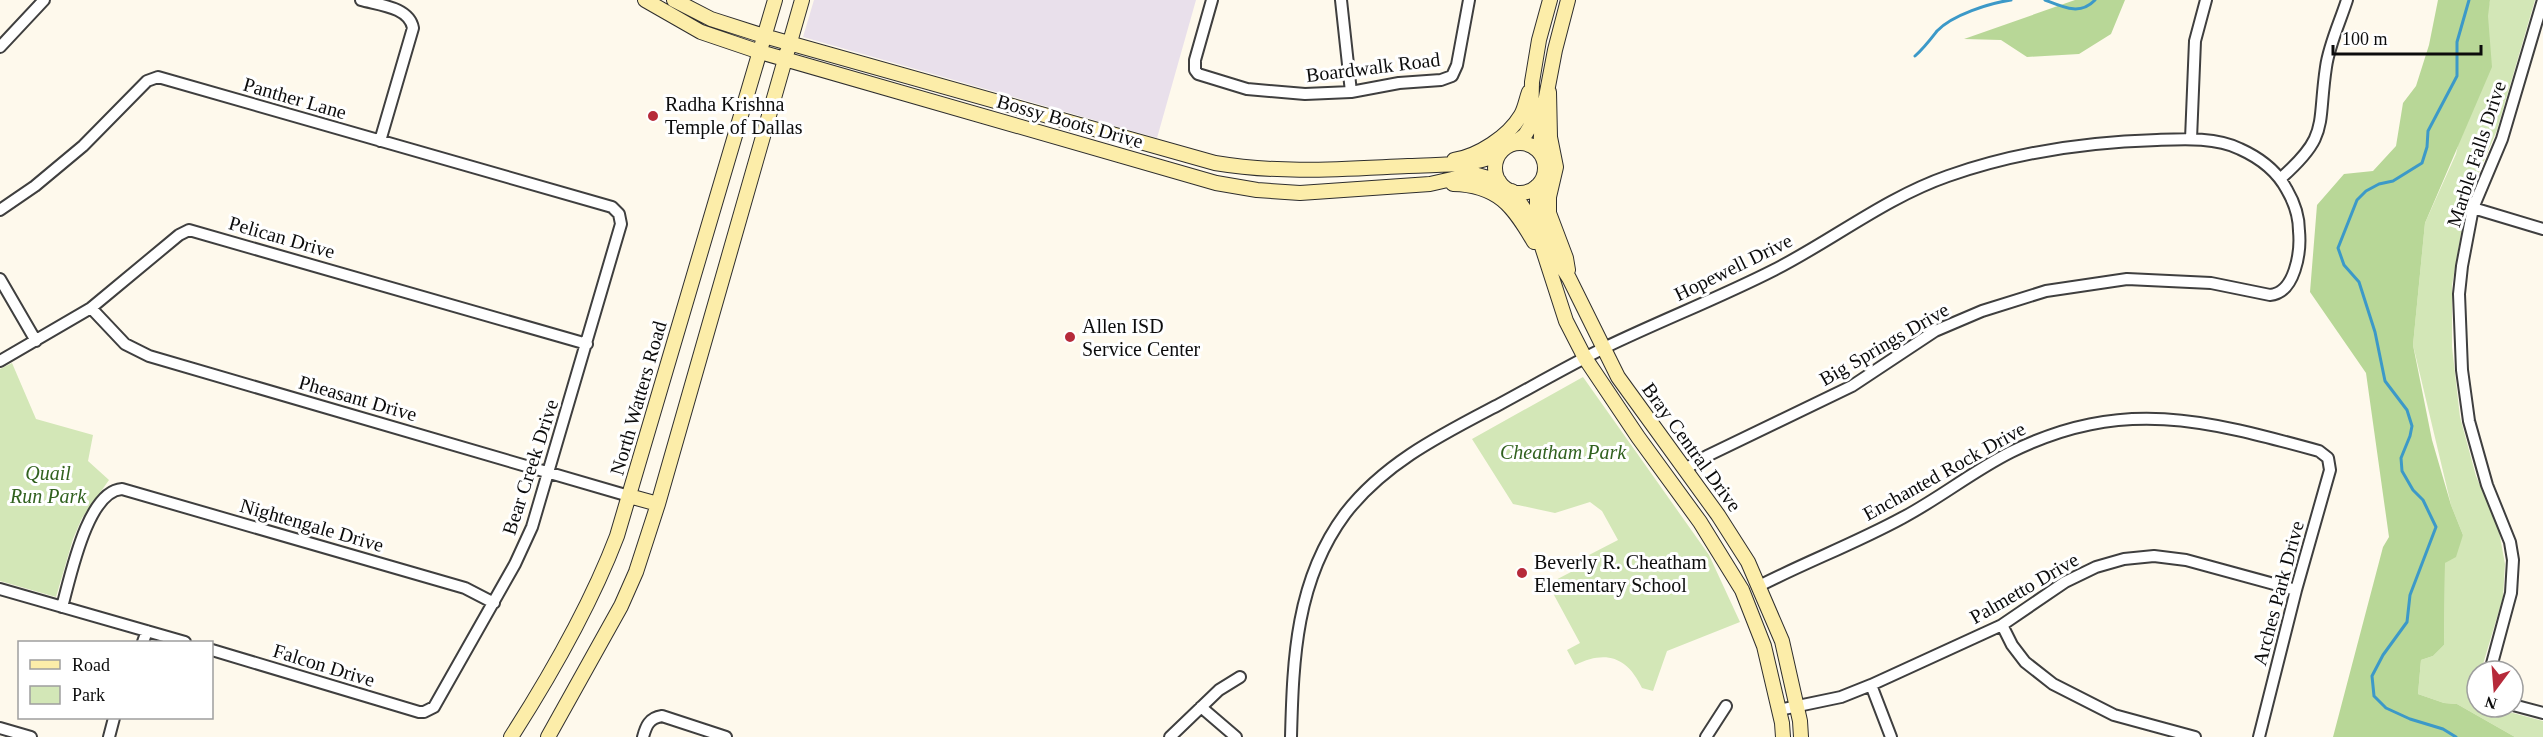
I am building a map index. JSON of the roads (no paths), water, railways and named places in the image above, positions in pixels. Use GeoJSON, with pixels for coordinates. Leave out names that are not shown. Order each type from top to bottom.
{"type":"FeatureCollection","features":[{"type":"Feature","properties":{"kind":"street"},"geometry":{"type":"LineString","coordinates":[[0,46],[44,0]]}},
{"type":"Feature","properties":{"kind":"street"},"geometry":{"type":"LineString","coordinates":[[361,0],[401,11],[410,18],[413,28],[380,141]]}},
{"type":"Feature","properties":{"kind":"street","name":"Bossy Boots Drive"},"geometry":{"type":"LineString","coordinates":[[645,0],[701,32],[760,52],[1216,183],[1257,190],[1300,193],[1430,184],[1474,174],[1499,181]]}},
{"type":"Feature","properties":{"kind":"street","name":"Bossy Boots Drive"},"geometry":{"type":"LineString","coordinates":[[674,0],[711,19],[790,44],[1215,163],[1281,171],[1470,165],[1498,155]]}},
{"type":"Feature","properties":{"kind":"street","name":"North Watters Road"},"geometry":{"type":"LineString","coordinates":[[510,737],[540,692],[601,578],[618,536],[775,0]]}},
{"type":"Feature","properties":{"kind":"street"},"geometry":{"type":"LineString","coordinates":[[548,737],[621,606],[636,572],[658,504],[802,0]]}},
{"type":"Feature","properties":{"kind":"street","name":"Boardwalk Road"},"geometry":{"type":"LineString","coordinates":[[1212,0],[1195,70],[1202,77],[1256,90],[1305,94],[1351,92],[1399,83],[1441,80],[1452,76],[1457,65],[1469,0]]}},
{"type":"Feature","properties":{"kind":"street"},"geometry":{"type":"LineString","coordinates":[[1341,0],[1351,92]]}},
{"type":"Feature","properties":{"kind":"street"},"geometry":{"type":"LineString","coordinates":[[1550,0],[1539,40],[1532,82],[1531,125],[1525,135],[1505,147],[1498,155],[1495,168],[1499,181],[1512,191],[1527,192],[1542,180],[1545,168],[1540,153],[1540,131],[1555,50],[1568,0]]}},
{"type":"Feature","properties":{"kind":"street"},"geometry":{"type":"LineString","coordinates":[[2191,139],[2195,41],[2206,0]]}},
{"type":"Feature","properties":{"kind":"street"},"geometry":{"type":"LineString","coordinates":[[2280,179],[2304,158],[2316,140],[2322,119],[2326,66],[2347,0]]}},
{"type":"Feature","properties":{"kind":"street","name":"Marble Falls Drive"},"geometry":{"type":"LineString","coordinates":[[2493,659],[2511,592],[2513,560],[2505,524],[2490,493],[2475,447],[2462,370],[2460,294],[2464,255],[2473,208],[2502,139],[2543,0]]}},
{"type":"Feature","properties":{"kind":"street","name":"Panther Lane"},"geometry":{"type":"LineString","coordinates":[[0,210],[35,186],[83,146],[142,85],[152,78],[164,78],[612,207],[619,214]]}},
{"type":"Feature","properties":{"kind":"street"},"geometry":{"type":"LineString","coordinates":[[1429,165],[1463,158],[1500,137],[1522,113],[1532,82]]}},
{"type":"Feature","properties":{"kind":"street"},"geometry":{"type":"LineString","coordinates":[[1549,92],[1551,141],[1556,166],[1549,197],[1549,213],[1566,258],[1569,278]]}},
{"type":"Feature","properties":{"kind":"street","name":"Hopewell Drive"},"geometry":{"type":"LineString","coordinates":[[1291,737],[1297,631],[1305,595],[1322,551],[1346,514],[1383,474],[1417,449],[1585,358],[1761,276],[1875,209],[1946,177],[2038,151],[2101,142],[2191,139],[2235,146],[2259,159],[2280,179],[2296,209],[2300,231],[2298,257],[2288,286]]}},
{"type":"Feature","properties":{"kind":"street"},"geometry":{"type":"LineString","coordinates":[[1515,143],[1531,145],[1540,153]]}},
{"type":"Feature","properties":{"kind":"street"},"geometry":{"type":"LineString","coordinates":[[1430,184],[1476,185],[1500,197],[1517,215],[1533,240],[1551,279]]}},
{"type":"Feature","properties":{"kind":"street","name":"Bray Central Drive"},"geometry":{"type":"LineString","coordinates":[[1537,186],[1538,210],[1557,259],[1569,278],[1618,377],[1686,469],[1748,562],[1782,640],[1802,737]]}},
{"type":"Feature","properties":{"kind":"street","name":"Bray Central Drive"},"geometry":{"type":"LineString","coordinates":[[1512,191],[1535,225],[1566,321],[1585,358],[1638,437],[1700,522],[1742,590],[1764,646],[1783,737]]}},
{"type":"Feature","properties":{"kind":"street"},"geometry":{"type":"LineString","coordinates":[[2473,208],[2543,229]]}},
{"type":"Feature","properties":{"kind":"street","name":"Bear Creek Drive"},"geometry":{"type":"LineString","coordinates":[[427,711],[436,702],[525,545],[550,472],[587,344],[621,224],[619,214]]}},
{"type":"Feature","properties":{"kind":"street","name":"Pelican Drive"},"geometry":{"type":"LineString","coordinates":[[0,361],[91,308],[179,235],[189,230],[587,344]]}},
{"type":"Feature","properties":{"kind":"street"},"geometry":{"type":"LineString","coordinates":[[0,279],[36,341]]}},
{"type":"Feature","properties":{"kind":"street","name":"Big Springs Drive"},"geometry":{"type":"LineString","coordinates":[[1686,469],[1852,386],[1935,331],[1984,310],[2046,291],[2127,279],[2211,283],[2270,295],[2279,294],[2288,286]]}},
{"type":"Feature","properties":{"kind":"street","name":"Pheasant Drive"},"geometry":{"type":"LineString","coordinates":[[91,308],[125,344],[148,356],[629,496]]}},
{"type":"Feature","properties":{"kind":"street","name":"Enchanted Rock Drive"},"geometry":{"type":"LineString","coordinates":[[1759,586],[1902,519],[2008,454],[2038,439],[2073,428],[2136,417],[2190,420],[2236,428],[2313,449],[2324,453],[2328,458]]}},
{"type":"Feature","properties":{"kind":"street","name":"Arches Park Drive"},"geometry":{"type":"LineString","coordinates":[[2259,737],[2296,590],[2330,470],[2328,458]]}},
{"type":"Feature","properties":{"kind":"street","name":"Nightengale Drive"},"geometry":{"type":"LineString","coordinates":[[62,607],[88,520],[110,493],[118,489],[465,588],[494,603]]}},
{"type":"Feature","properties":{"kind":"street"},"geometry":{"type":"LineString","coordinates":[[629,496],[658,504]]}},
{"type":"Feature","properties":{"kind":"street","name":"Palmetto Drive"},"geometry":{"type":"LineString","coordinates":[[1779,710],[1841,697],[1871,685],[2002,625],[2065,582],[2096,567],[2124,559],[2154,556],[2186,560],[2296,590]]}},
{"type":"Feature","properties":{"kind":"street"},"geometry":{"type":"LineString","coordinates":[[0,589],[182,641]]}},
{"type":"Feature","properties":{"kind":"street"},"geometry":{"type":"LineString","coordinates":[[2002,625],[2012,645],[2025,662],[2053,684],[2114,715],[2195,737]]}},
{"type":"Feature","properties":{"kind":"street"},"geometry":{"type":"LineString","coordinates":[[143,641],[147,631]]}},
{"type":"Feature","properties":{"kind":"street","name":"Falcon Drive"},"geometry":{"type":"LineString","coordinates":[[213,650],[413,711],[427,711]]}},
{"type":"Feature","properties":{"kind":"street"},"geometry":{"type":"LineString","coordinates":[[1170,737],[1219,690],[1240,677]]}},
{"type":"Feature","properties":{"kind":"street"},"geometry":{"type":"LineString","coordinates":[[1871,685],[1891,737]]}},
{"type":"Feature","properties":{"kind":"street"},"geometry":{"type":"LineString","coordinates":[[1706,737],[1726,706]]}},
{"type":"Feature","properties":{"kind":"street"},"geometry":{"type":"LineString","coordinates":[[1201,707],[1236,737]]}},
{"type":"Feature","properties":{"kind":"street"},"geometry":{"type":"LineString","coordinates":[[2525,709],[2543,714]]}},
{"type":"Feature","properties":{"kind":"street"},"geometry":{"type":"LineString","coordinates":[[643,737],[648,723],[654,718],[668,717],[726,737]]}},
{"type":"Feature","properties":{"kind":"street"},"geometry":{"type":"LineString","coordinates":[[109,737],[114,719]]}},
{"type":"Feature","properties":{"kind":"street"},"geometry":{"type":"LineString","coordinates":[[0,728],[31,737]]}},
{"type":"Feature","properties":{"kind":"waterway"},"geometry":{"type":"LineString","coordinates":[[1915,56],[1937,31],[1952,20],[1982,7],[2011,0]]}},
{"type":"Feature","properties":{"kind":"waterway"},"geometry":{"type":"LineString","coordinates":[[2045,0],[2071,9],[2083,8],[2095,0]]}},
{"type":"Feature","properties":{"kind":"waterway"},"geometry":{"type":"LineString","coordinates":[[2456,737],[2443,729],[2410,719],[2386,708],[2374,696],[2372,676],[2383,655],[2407,622],[2410,595],[2436,527],[2423,500],[2413,490],[2402,471],[2401,458],[2412,426],[2407,410],[2385,381],[2375,332],[2359,282],[2344,265],[2338,248],[2357,200],[2366,191],[2379,184],[2393,181],[2422,163],[2427,147],[2428,131],[2457,76],[2457,42],[2469,0]]}},
{"type":"Feature","properties":{"kind":"place","name":"Radha Krishna Temple of Dallas"},"geometry":{"type":"Point","coordinates":[653,116]}},
{"type":"Feature","properties":{"kind":"place","name":"Allen ISD Service Center"},"geometry":{"type":"Point","coordinates":[1070,337]}},
{"type":"Feature","properties":{"kind":"place","name":"Beverly R. Cheatham Elementary School"},"geometry":{"type":"Point","coordinates":[1522,573]}},
{"type":"Feature","properties":{"kind":"park label","name":"Cheatham Park"},"geometry":{"type":"Point","coordinates":[1563,452]}},
{"type":"Feature","properties":{"kind":"park label","name":"Quail Run Park"},"geometry":{"type":"Point","coordinates":[48,484]}}]}
